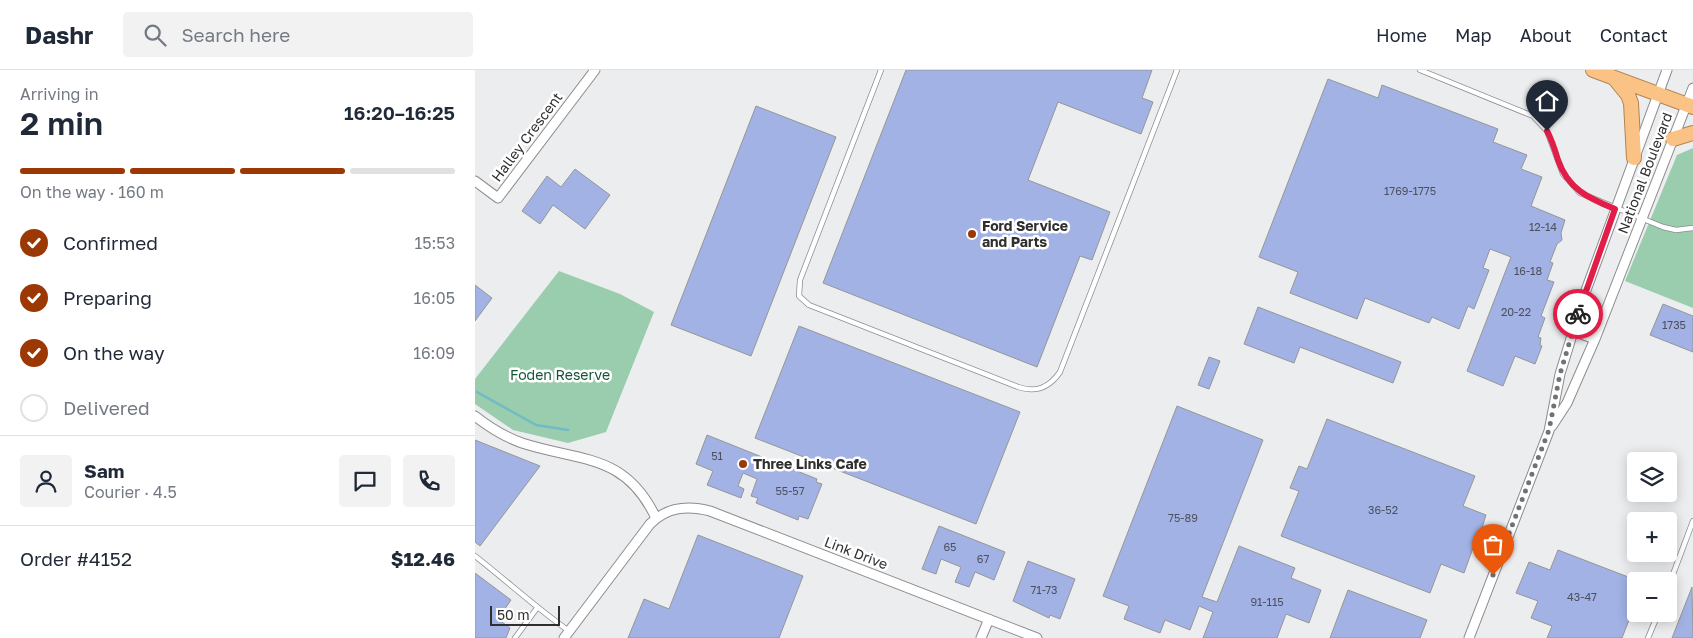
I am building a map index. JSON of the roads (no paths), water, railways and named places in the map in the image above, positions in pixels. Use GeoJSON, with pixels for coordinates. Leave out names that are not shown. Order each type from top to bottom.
{"type":"FeatureCollection","features":[{"type":"Feature","properties":{"kind":"highway"},"geometry":{"type":"LineString","coordinates":[[1593,70],[1690,106]]}},
{"type":"Feature","properties":{"kind":"highway"},"geometry":{"type":"LineString","coordinates":[[1614,78],[1628,95],[1631,104],[1634,158]]}},
{"type":"Feature","properties":{"kind":"highway"},"geometry":{"type":"LineString","coordinates":[[1673,140],[1693,133]]}},
{"type":"Feature","properties":{"kind":"street","name":"Halley Crescent"},"geometry":{"type":"LineString","coordinates":[[475,181],[498,198],[595,70]]}},
{"type":"Feature","properties":{"kind":"street","name":"National Boulevard"},"geometry":{"type":"LineString","coordinates":[[1469,638],[1549,430],[1560,374],[1573,331],[1615,209],[1667,70]]}},
{"type":"Feature","properties":{"kind":"street","name":"National Boulevard"},"geometry":{"type":"LineString","coordinates":[[1549,430],[1567,403],[1595,339],[1673,140],[1690,106],[1693,88]]}},
{"type":"Feature","properties":{"kind":"street"},"geometry":{"type":"LineString","coordinates":[[1573,331],[1595,339]]}},
{"type":"Feature","properties":{"kind":"street"},"geometry":{"type":"LineString","coordinates":[[475,416],[499,433],[521,443],[593,460],[619,472],[632,482],[660,516],[567,635]]}},
{"type":"Feature","properties":{"kind":"street","name":"Link Drive"},"geometry":{"type":"LineString","coordinates":[[660,516],[687,507],[710,511],[1037,638]]}},
{"type":"Feature","properties":{"kind":"street"},"geometry":{"type":"LineString","coordinates":[[981,638],[989,619]]}},
{"type":"Feature","properties":{"kind":"lane"},"geometry":{"type":"LineString","coordinates":[[881,70],[799,280],[799,296],[809,306],[1017,387],[1033,391],[1048,386],[1060,372],[1177,70]]}},
{"type":"Feature","properties":{"kind":"lane"},"geometry":{"type":"LineString","coordinates":[[1420,70],[1533,116],[1547,131],[1563,174],[1571,184],[1589,198],[1675,230],[1693,228]]}},
{"type":"Feature","properties":{"kind":"lane"},"geometry":{"type":"LineString","coordinates":[[1674,572],[1693,521]]}},
{"type":"Feature","properties":{"kind":"lane"},"geometry":{"type":"LineString","coordinates":[[475,556],[511,584],[567,635]]}},
{"type":"Feature","properties":{"kind":"lane"},"geometry":{"type":"LineString","coordinates":[[515,638],[537,608]]}},
{"type":"Feature","properties":{"kind":"lane"},"geometry":{"type":"LineString","coordinates":[[1649,638],[1655,622]]}},
{"type":"Feature","properties":{"kind":"waterway"},"geometry":{"type":"LineString","coordinates":[[477,392],[536,425],[568,430]]}},
{"type":"Feature","properties":{"kind":"place","name":"Ford Service and Parts"},"geometry":{"type":"Point","coordinates":[972,234]}},
{"type":"Feature","properties":{"kind":"place","name":"Three Links Cafe"},"geometry":{"type":"Point","coordinates":[743,464]}},
{"type":"Feature","properties":{"kind":"park label","name":"Foden Reserve"},"geometry":{"type":"Point","coordinates":[560,375]}}]}
